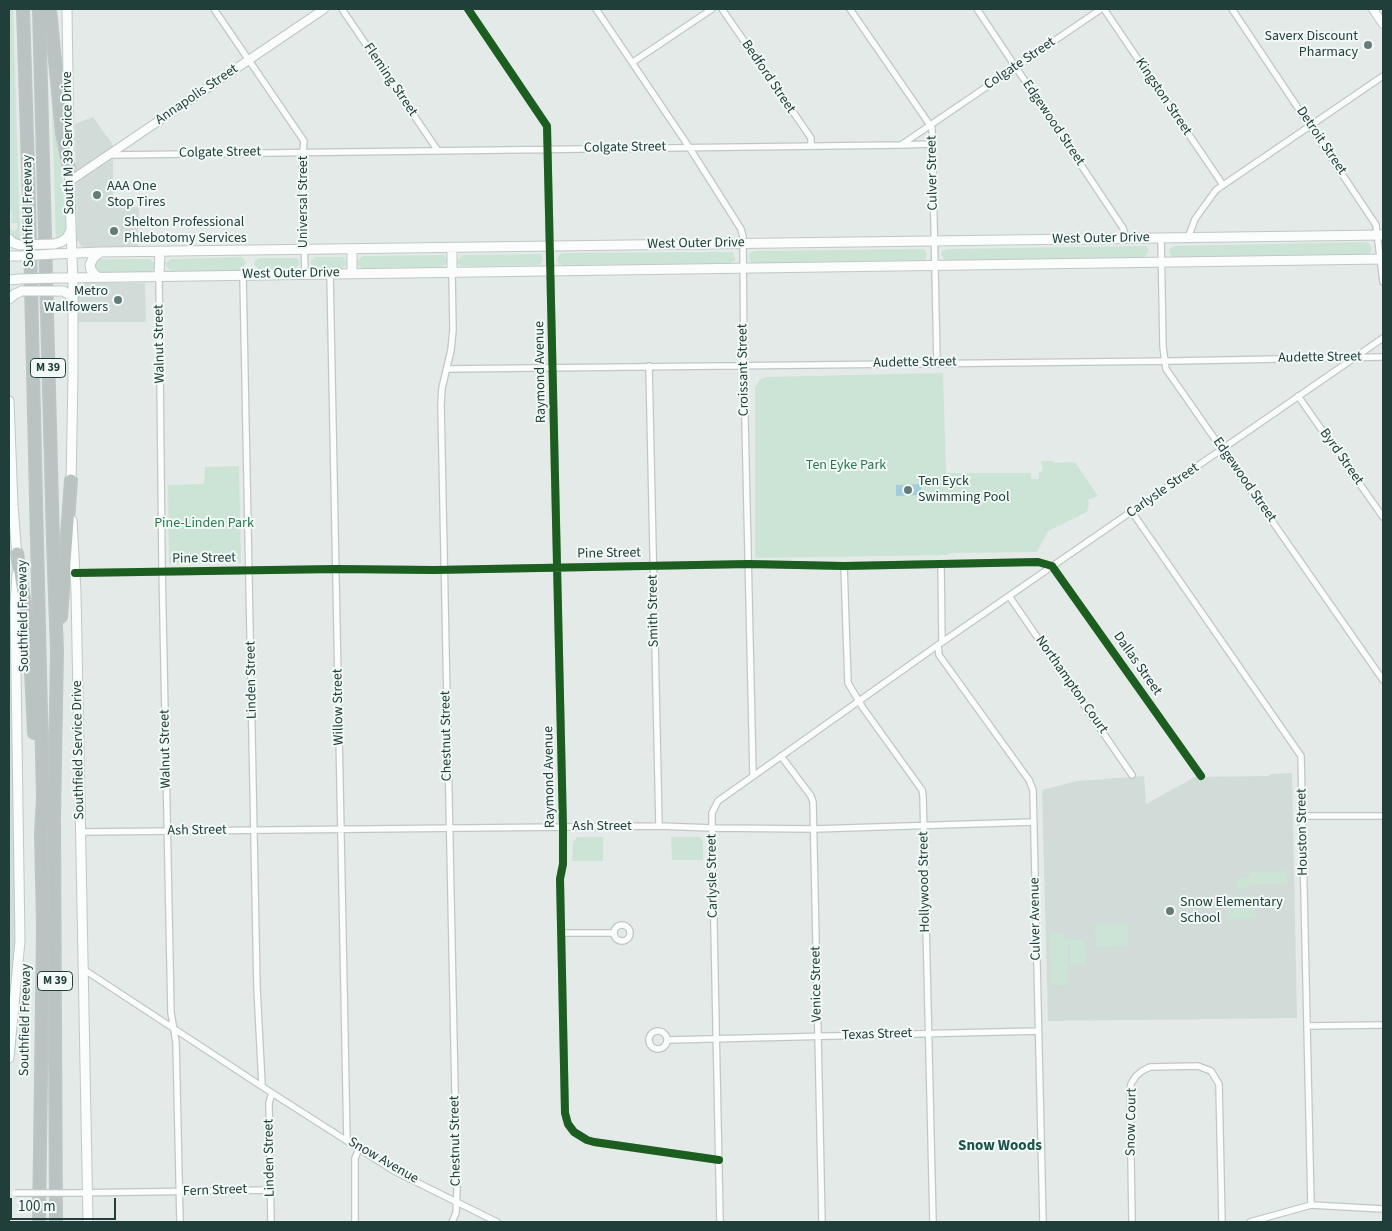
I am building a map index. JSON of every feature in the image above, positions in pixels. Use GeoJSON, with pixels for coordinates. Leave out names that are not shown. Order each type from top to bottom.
{"type":"FeatureCollection","features":[{"type":"Feature","properties":{"kind":"highway","name":"Southfield Freeway"},"geometry":{"type":"LineString","coordinates":[[23,9],[43,798],[41,834],[43,927],[39,1222]]}},
{"type":"Feature","properties":{"kind":"highway","name":"Southfield Freeway"},"geometry":{"type":"LineString","coordinates":[[39,9],[57,651],[54,817],[56,1222]]}},
{"type":"Feature","properties":{"kind":"highway"},"geometry":{"type":"LineString","coordinates":[[50,9],[62,133],[70,168]]}},
{"type":"Feature","properties":{"kind":"highway"},"geometry":{"type":"LineString","coordinates":[[57,651],[62,610],[71,480]]}},
{"type":"Feature","properties":{"kind":"highway"},"geometry":{"type":"LineString","coordinates":[[18,553],[29,632],[34,731],[43,798]]}},
{"type":"Feature","properties":{"kind":"main road","name":"South M 39 Service Drive"},"geometry":{"type":"LineString","coordinates":[[66,9],[73,277]]}},
{"type":"Feature","properties":{"kind":"main road"},"geometry":{"type":"LineString","coordinates":[[9,239],[13,243],[20,245],[54,244],[67,238],[71,230]]}},
{"type":"Feature","properties":{"kind":"main road","name":"West Outer Drive"},"geometry":{"type":"LineString","coordinates":[[9,256],[72,252],[1381,235]]}},
{"type":"Feature","properties":{"kind":"main road"},"geometry":{"type":"LineString","coordinates":[[452,248],[452,272]]}},
{"type":"Feature","properties":{"kind":"main road"},"geometry":{"type":"LineString","coordinates":[[352,249],[352,273]]}},
{"type":"Feature","properties":{"kind":"main road"},"geometry":{"type":"LineString","coordinates":[[159,276],[160,251]]}},
{"type":"Feature","properties":{"kind":"main road"},"geometry":{"type":"LineString","coordinates":[[97,277],[91,270],[90,265],[93,258],[100,252]]}},
{"type":"Feature","properties":{"kind":"main road","name":"West Outer Drive"},"geometry":{"type":"LineString","coordinates":[[9,280],[73,277],[330,273],[1382,259]]}},
{"type":"Feature","properties":{"kind":"main road","name":"Southfield Service Drive"},"geometry":{"type":"LineString","coordinates":[[73,277],[74,374],[71,480],[75,573],[88,1222]]}},
{"type":"Feature","properties":{"kind":"main road"},"geometry":{"type":"LineString","coordinates":[[9,299],[22,291],[57,290],[72,296]]}},
{"type":"Feature","properties":{"kind":"main road"},"geometry":{"type":"LineString","coordinates":[[9,401],[13,505],[18,553],[15,605],[20,941],[9,1058]]}},
{"type":"Feature","properties":{"kind":"street","name":"Universal Street"},"geometry":{"type":"LineString","coordinates":[[214,9],[304,141],[302,162],[305,274]]}},
{"type":"Feature","properties":{"kind":"street","name":"Annapolis Street"},"geometry":{"type":"LineString","coordinates":[[70,181],[324,9]]}},
{"type":"Feature","properties":{"kind":"street","name":"Fleming Street"},"geometry":{"type":"LineString","coordinates":[[342,9],[438,151]]}},
{"type":"Feature","properties":{"kind":"street"},"geometry":{"type":"LineString","coordinates":[[468,9],[547,123],[549,149]]}},
{"type":"Feature","properties":{"kind":"street","name":"Croissant Street"},"geometry":{"type":"LineString","coordinates":[[596,9],[633,62],[741,229],[743,244],[744,365],[754,775]]}},
{"type":"Feature","properties":{"kind":"street"},"geometry":{"type":"LineString","coordinates":[[633,62],[712,9]]}},
{"type":"Feature","properties":{"kind":"street","name":"Bedford Street"},"geometry":{"type":"LineString","coordinates":[[722,9],[811,138],[811,146]]}},
{"type":"Feature","properties":{"kind":"street","name":"Culver Street"},"geometry":{"type":"LineString","coordinates":[[850,9],[932,128],[937,362]]}},
{"type":"Feature","properties":{"kind":"street","name":"Edgewood Street"},"geometry":{"type":"LineString","coordinates":[[977,9],[1123,228],[1126,239]]}},
{"type":"Feature","properties":{"kind":"street","name":"Colgate Street"},"geometry":{"type":"LineString","coordinates":[[108,155],[901,145],[1015,66],[1102,9]]}},
{"type":"Feature","properties":{"kind":"street","name":"Kingston Street"},"geometry":{"type":"LineString","coordinates":[[1102,9],[1223,185]]}},
{"type":"Feature","properties":{"kind":"street","name":"Detroit Street"},"geometry":{"type":"LineString","coordinates":[[1232,9],[1378,228],[1381,235],[1383,282]]}},
{"type":"Feature","properties":{"kind":"street"},"geometry":{"type":"LineString","coordinates":[[1373,9],[1383,24]]}},
{"type":"Feature","properties":{"kind":"street"},"geometry":{"type":"LineString","coordinates":[[1188,238],[1195,219],[1214,192],[1383,76]]}},
{"type":"Feature","properties":{"kind":"street"},"geometry":{"type":"LineString","coordinates":[[901,145],[932,144]]}},
{"type":"Feature","properties":{"kind":"street","name":"Raymond Avenue"},"geometry":{"type":"LineString","coordinates":[[549,149],[563,827],[560,879],[560,933],[564,1108],[571,1128],[580,1137],[594,1142],[719,1160]]}},
{"type":"Feature","properties":{"kind":"street","name":"Edgewood Street"},"geometry":{"type":"LineString","coordinates":[[1160,238],[1164,361],[1166,368],[1383,680]]}},
{"type":"Feature","properties":{"kind":"street","name":"Chestnut Street"},"geometry":{"type":"LineString","coordinates":[[452,272],[453,330],[442,388],[441,405],[456,1201],[456,1213],[452,1222]]}},
{"type":"Feature","properties":{"kind":"street","name":"Willow Street"},"geometry":{"type":"LineString","coordinates":[[330,273],[347,1141]]}},
{"type":"Feature","properties":{"kind":"street","name":"Linden Street"},"geometry":{"type":"LineString","coordinates":[[243,275],[254,830],[262,1086]]}},
{"type":"Feature","properties":{"kind":"street","name":"Walnut Street"},"geometry":{"type":"LineString","coordinates":[[159,276],[171,1013],[176,1042],[180,1222]]}},
{"type":"Feature","properties":{"kind":"street","name":"Carlysle Street"},"geometry":{"type":"LineString","coordinates":[[720,1222],[712,828],[712,813],[718,800],[1052,566],[1383,338]]}},
{"type":"Feature","properties":{"kind":"street","name":"Audette Street"},"geometry":{"type":"LineString","coordinates":[[447,369],[937,362],[1164,361],[1383,356]]}},
{"type":"Feature","properties":{"kind":"street","name":"Smith Street"},"geometry":{"type":"LineString","coordinates":[[649,366],[659,826]]}},
{"type":"Feature","properties":{"kind":"street","name":"Byrd Street"},"geometry":{"type":"LineString","coordinates":[[1298,396],[1383,517]]}},
{"type":"Feature","properties":{"kind":"street","name":"Houston Street"},"geometry":{"type":"LineString","coordinates":[[1132,512],[1300,754],[1311,1205]]}},
{"type":"Feature","properties":{"kind":"street","name":"Pine Street"},"geometry":{"type":"LineString","coordinates":[[75,573],[250,570],[444,570],[749,564],[844,566],[1038,562],[1052,566]]}},
{"type":"Feature","properties":{"kind":"street","name":"Culver Avenue"},"geometry":{"type":"LineString","coordinates":[[941,564],[939,655],[1029,780],[1033,790],[1043,1222]]}},
{"type":"Feature","properties":{"kind":"street","name":"Hollywood Street"},"geometry":{"type":"LineString","coordinates":[[844,566],[847,678],[850,687],[922,790],[933,1222]]}},
{"type":"Feature","properties":{"kind":"street","name":"Dallas Street"},"geometry":{"type":"LineString","coordinates":[[1052,566],[1201,776]]}},
{"type":"Feature","properties":{"kind":"street","name":"Northampton Court"},"geometry":{"type":"LineString","coordinates":[[1009,596],[1132,774]]}},
{"type":"Feature","properties":{"kind":"street","name":"Venice Street"},"geometry":{"type":"LineString","coordinates":[[781,756],[811,796],[814,829],[822,1222]]}},
{"type":"Feature","properties":{"kind":"street"},"geometry":{"type":"LineString","coordinates":[[1303,816],[1383,816]]}},
{"type":"Feature","properties":{"kind":"street","name":"Ash Street"},"geometry":{"type":"LineString","coordinates":[[80,832],[659,826],[814,829],[1034,822]]}},
{"type":"Feature","properties":{"kind":"street"},"geometry":{"type":"LineString","coordinates":[[560,933],[614,933]]}},
{"type":"Feature","properties":{"kind":"street"},"geometry":{"type":"LineString","coordinates":[[83,969],[262,1086]]}},
{"type":"Feature","properties":{"kind":"street"},"geometry":{"type":"LineString","coordinates":[[1307,1026],[1383,1025]]}},
{"type":"Feature","properties":{"kind":"street","name":"Texas Street"},"geometry":{"type":"LineString","coordinates":[[667,1040],[818,1038],[1038,1031]]}},
{"type":"Feature","properties":{"kind":"street","name":"Snow Court"},"geometry":{"type":"LineString","coordinates":[[1132,1222],[1130,1091],[1132,1084],[1136,1076],[1150,1067],[1198,1066],[1211,1071],[1220,1084],[1222,1222]]}},
{"type":"Feature","properties":{"kind":"street","name":"Snow Avenue"},"geometry":{"type":"LineString","coordinates":[[262,1086],[394,1171],[497,1222]]}},
{"type":"Feature","properties":{"kind":"street","name":"Linden Street"},"geometry":{"type":"LineString","coordinates":[[271,1222],[269,1103],[272,1093]]}},
{"type":"Feature","properties":{"kind":"street"},"geometry":{"type":"LineString","coordinates":[[355,1222],[355,1158],[359,1149]]}},
{"type":"Feature","properties":{"kind":"street","name":"Fern Street"},"geometry":{"type":"LineString","coordinates":[[12,1193],[270,1190]]}},
{"type":"Feature","properties":{"kind":"street"},"geometry":{"type":"LineString","coordinates":[[1250,1222],[1311,1205],[1383,1209]]}},
{"type":"Feature","properties":{"kind":"shaded area"},"geometry":{"type":"Polygon","coordinates":[[[93,117],[113,145],[113,207],[139,207],[138,247],[82,247],[77,240],[75,124],[93,117]]]}},
{"type":"Feature","properties":{"kind":"shaded area"},"geometry":{"type":"Polygon","coordinates":[[[85,283],[145,283],[146,322],[76,322],[77,293],[80,286],[85,283]]]}},
{"type":"Feature","properties":{"kind":"shaded area"},"geometry":{"type":"Polygon","coordinates":[[[9,552],[13,660],[16,939],[9,1015],[9,552]]]}},
{"type":"Feature","properties":{"kind":"shaded area","name":"Snow Elementary School"},"geometry":{"type":"Polygon","coordinates":[[[1292,773],[1297,1018],[1048,1021],[1042,790],[1077,781],[1144,776],[1146,804],[1195,777],[1268,776],[1271,774],[1292,773]]]}},
{"type":"Feature","properties":{"kind":"green space"},"geometry":{"type":"Polygon","coordinates":[[[9,9],[13,9],[20,240],[18,241],[12,238],[9,231],[10,229],[14,231],[18,227],[17,223],[11,223],[12,213],[9,209],[9,9]]]}},
{"type":"Feature","properties":{"kind":"green space"},"geometry":{"type":"Polygon","coordinates":[[[51,75],[54,75],[66,228],[65,235],[60,239],[56,239],[51,75]]]}},
{"type":"Feature","properties":{"kind":"green space"},"geometry":{"type":"Polygon","coordinates":[[[1368,242],[1372,248],[1370,253],[1367,254],[1174,257],[1169,251],[1174,246],[1368,242]]]}},
{"type":"Feature","properties":{"kind":"green space"},"geometry":{"type":"Polygon","coordinates":[[[1146,246],[1149,250],[1145,257],[948,260],[944,259],[941,254],[942,251],[947,249],[1146,246]]]}},
{"type":"Feature","properties":{"kind":"green space"},"geometry":{"type":"Polygon","coordinates":[[[925,250],[927,255],[926,259],[923,260],[754,263],[751,262],[749,256],[750,253],[755,251],[925,250]]]}},
{"type":"Feature","properties":{"kind":"green space"},"geometry":{"type":"Polygon","coordinates":[[[733,252],[735,261],[730,263],[563,265],[558,263],[557,259],[560,254],[564,253],[733,252]]]}},
{"type":"Feature","properties":{"kind":"green space"},"geometry":{"type":"Polygon","coordinates":[[[540,254],[543,260],[540,265],[462,266],[458,264],[458,260],[463,255],[540,254]]]}},
{"type":"Feature","properties":{"kind":"green space"},"geometry":{"type":"Polygon","coordinates":[[[444,255],[447,263],[441,267],[362,268],[358,265],[357,261],[363,256],[444,255]]]}},
{"type":"Feature","properties":{"kind":"green space"},"geometry":{"type":"Polygon","coordinates":[[[242,257],[246,263],[240,270],[170,271],[166,266],[166,263],[171,259],[242,257]]]}},
{"type":"Feature","properties":{"kind":"green space"},"geometry":{"type":"Polygon","coordinates":[[[315,257],[344,257],[347,263],[343,268],[314,268],[310,262],[315,257]]]}},
{"type":"Feature","properties":{"kind":"green space"},"geometry":{"type":"Polygon","coordinates":[[[259,258],[297,258],[299,265],[296,269],[259,269],[254,265],[255,261],[259,258]]]}},
{"type":"Feature","properties":{"kind":"green space"},"geometry":{"type":"Polygon","coordinates":[[[99,259],[150,259],[156,265],[152,272],[99,272],[95,270],[94,265],[95,261],[99,259]]]}},
{"type":"Feature","properties":{"kind":"green space","name":"Ten Eyke Park"},"geometry":{"type":"Polygon","coordinates":[[[943,373],[947,499],[947,473],[1031,473],[1031,479],[1039,479],[1039,472],[1043,469],[1041,461],[1052,461],[1055,463],[1075,462],[1098,496],[1087,500],[1089,503],[1087,512],[1048,531],[1037,552],[755,558],[755,387],[760,380],[766,377],[943,373]]]}},
{"type":"Feature","properties":{"kind":"green space","name":"Pine-Linden Park"},"geometry":{"type":"Polygon","coordinates":[[[239,466],[241,563],[169,564],[168,485],[204,484],[205,467],[239,466]]]}},
{"type":"Feature","properties":{"kind":"green space"},"geometry":{"type":"Polygon","coordinates":[[[577,837],[603,837],[603,861],[572,861],[573,842],[577,837]]]}},
{"type":"Feature","properties":{"kind":"green space"},"geometry":{"type":"Polygon","coordinates":[[[671,837],[701,838],[703,842],[703,860],[672,860],[671,837]]]}},
{"type":"Feature","properties":{"kind":"green space"},"geometry":{"type":"Polygon","coordinates":[[[1287,871],[1287,884],[1254,884],[1243,889],[1237,889],[1237,882],[1250,876],[1250,872],[1287,871]]]}},
{"type":"Feature","properties":{"kind":"green space"},"geometry":{"type":"Polygon","coordinates":[[[1255,896],[1256,918],[1228,919],[1228,897],[1255,896]]]}},
{"type":"Feature","properties":{"kind":"green space"},"geometry":{"type":"Polygon","coordinates":[[[1127,924],[1128,946],[1096,947],[1095,925],[1127,924]]]}},
{"type":"Feature","properties":{"kind":"green space"},"geometry":{"type":"Polygon","coordinates":[[[1050,933],[1061,933],[1066,940],[1085,940],[1086,964],[1070,965],[1070,944],[1067,944],[1068,985],[1051,985],[1050,933]]]}},
{"type":"Feature","properties":{"kind":"water","name":"Ten Eyck Swimming Pool"},"geometry":{"type":"Polygon","coordinates":[[[921,484],[921,495],[896,496],[896,485],[921,484]]]}},
{"type":"Feature","properties":{"kind":"cycle path"},"geometry":{"type":"LineString","coordinates":[[468,9],[547,126],[563,827],[563,864],[560,879],[565,1113],[568,1124],[574,1132],[587,1140],[719,1160]]}},
{"type":"Feature","properties":{"kind":"cycle path"},"geometry":{"type":"LineString","coordinates":[[75,573],[336,569],[434,570],[749,564],[844,566],[1038,562],[1052,566],[1201,776]]}},
{"type":"Feature","properties":{"kind":"place","name":"Saverx Discount Pharmacy"},"geometry":{"type":"Point","coordinates":[1368,45]}},
{"type":"Feature","properties":{"kind":"place","name":"AAA One Stop Tires"},"geometry":{"type":"Point","coordinates":[97,195]}},
{"type":"Feature","properties":{"kind":"place","name":"Shelton Professional Phlebotomy Services"},"geometry":{"type":"Point","coordinates":[114,231]}},
{"type":"Feature","properties":{"kind":"place","name":"Metro Wallfowers"},"geometry":{"type":"Point","coordinates":[118,300]}},
{"type":"Feature","properties":{"kind":"place","name":"Ten Eyck Swimming Pool"},"geometry":{"type":"Point","coordinates":[908,490]}},
{"type":"Feature","properties":{"kind":"place","name":"Snow Elementary School"},"geometry":{"type":"Point","coordinates":[1170,911]}},
{"type":"Feature","properties":{"kind":"district","name":"Snow Woods"},"geometry":{"type":"Point","coordinates":[1000,1147]}}]}
